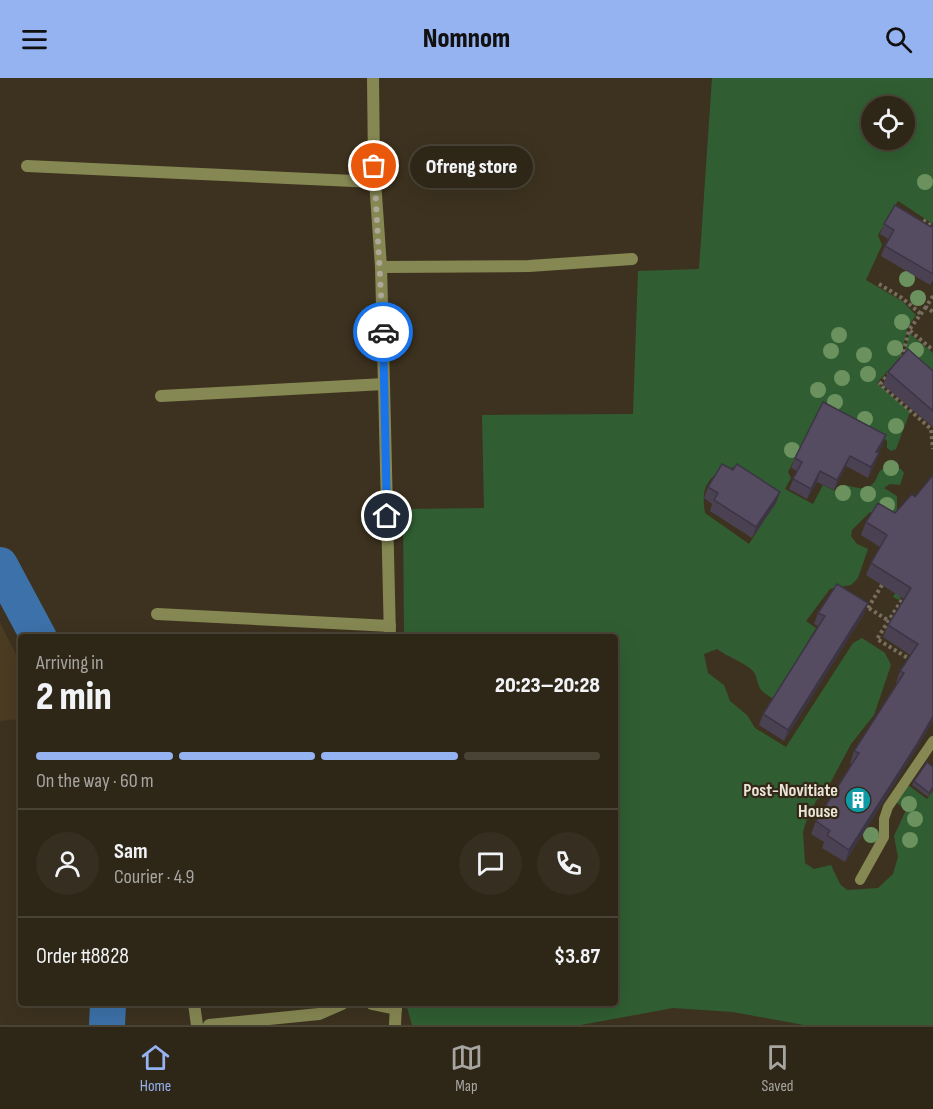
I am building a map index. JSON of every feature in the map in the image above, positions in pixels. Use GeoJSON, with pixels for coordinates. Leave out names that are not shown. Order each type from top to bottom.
{"type":"FeatureCollection","features":[{"type":"Feature","properties":{"kind":"street"},"geometry":{"type":"LineString","coordinates":[[157,614],[390,632],[381,267],[373,78]]}},
{"type":"Feature","properties":{"kind":"street"},"geometry":{"type":"LineString","coordinates":[[27,166],[376,182]]}},
{"type":"Feature","properties":{"kind":"street"},"geometry":{"type":"LineString","coordinates":[[381,267],[529,266],[632,259]]}},
{"type":"Feature","properties":{"kind":"street"},"geometry":{"type":"LineString","coordinates":[[161,396],[384,384]]}},
{"type":"Feature","properties":{"kind":"street"},"geometry":{"type":"LineString","coordinates":[[194,1006],[197,1025]]}},
{"type":"Feature","properties":{"kind":"street"},"geometry":{"type":"LineString","coordinates":[[209,1025],[319,1014],[337,1006]]}},
{"type":"Feature","properties":{"kind":"street"},"geometry":{"type":"LineString","coordinates":[[395,1025],[396,1006]]}},
{"type":"Feature","properties":{"kind":"lane"},"geometry":{"type":"LineString","coordinates":[[860,880],[884,837],[884,819],[888,807],[933,741]]}},
{"type":"Feature","properties":{"kind":"path"},"geometry":{"type":"LineString","coordinates":[[917,231],[923,220],[933,227]]}},
{"type":"Feature","properties":{"kind":"path"},"geometry":{"type":"LineString","coordinates":[[879,284],[902,298],[921,314]]}},
{"type":"Feature","properties":{"kind":"path"},"geometry":{"type":"LineString","coordinates":[[902,359],[909,330],[933,296]]}},
{"type":"Feature","properties":{"kind":"path"},"geometry":{"type":"LineString","coordinates":[[926,307],[933,312]]}},
{"type":"Feature","properties":{"kind":"path"},"geometry":{"type":"LineString","coordinates":[[909,330],[933,350]]}},
{"type":"Feature","properties":{"kind":"path"},"geometry":{"type":"LineString","coordinates":[[894,367],[880,384],[931,429],[933,448]]}},
{"type":"Feature","properties":{"kind":"path"},"geometry":{"type":"LineString","coordinates":[[868,608],[882,585]]}},
{"type":"Feature","properties":{"kind":"path"},"geometry":{"type":"LineString","coordinates":[[908,591],[878,639],[915,663]]}},
{"type":"Feature","properties":{"kind":"path"},"geometry":{"type":"LineString","coordinates":[[860,603],[889,621]]}},
{"type":"Feature","properties":{"kind":"shaded area"},"geometry":{"type":"Polygon","coordinates":[[[0,623],[18,658],[18,719],[0,721],[0,623]]]}},
{"type":"Feature","properties":{"kind":"green space"},"geometry":{"type":"Polygon","coordinates":[[[712,78],[933,78],[933,224],[898,201],[878,235],[882,245],[866,280],[902,301],[916,315],[907,329],[901,356],[877,383],[910,412],[896,449],[891,451],[887,448],[887,441],[884,438],[821,406],[788,472],[791,478],[785,489],[813,504],[823,485],[835,491],[840,485],[865,488],[873,484],[881,470],[891,467],[901,469],[904,473],[900,485],[890,484],[884,488],[897,496],[897,512],[933,544],[899,600],[893,597],[924,545],[870,512],[852,530],[851,536],[857,544],[868,549],[858,578],[851,585],[830,589],[806,621],[816,628],[773,699],[761,690],[754,673],[747,666],[717,649],[704,654],[708,673],[724,685],[730,701],[747,715],[755,728],[786,747],[853,643],[862,638],[885,653],[891,665],[874,715],[851,744],[826,791],[816,801],[806,822],[803,832],[805,863],[814,869],[831,865],[840,884],[847,890],[878,888],[893,874],[898,857],[894,836],[906,810],[896,802],[908,785],[927,799],[933,791],[933,1025],[804,1025],[733,1012],[673,1008],[581,1025],[412,1025],[407,1006],[618,1006],[618,634],[404,634],[403,509],[484,508],[482,415],[633,414],[638,271],[699,269],[712,78]],[[739,466],[714,476],[709,481],[704,494],[705,513],[749,544],[777,500],[767,495],[739,466]]]}},
{"type":"Feature","properties":{"kind":"green space"},"geometry":{"type":"Polygon","coordinates":[[[909,333],[933,353],[933,384],[904,358],[909,333]]]}},
{"type":"Feature","properties":{"kind":"building"},"geometry":{"type":"Polygon","coordinates":[[[895,205],[931,227],[933,223],[933,274],[885,246],[894,230],[884,224],[895,205]]]}},
{"type":"Feature","properties":{"kind":"building"},"geometry":{"type":"Polygon","coordinates":[[[908,349],[933,371],[933,411],[888,372],[908,349]]]}},
{"type":"Feature","properties":{"kind":"building"},"geometry":{"type":"Polygon","coordinates":[[[823,402],[886,435],[876,452],[879,453],[871,467],[850,456],[837,480],[820,471],[811,489],[793,479],[802,462],[795,458],[823,402]]]}},
{"type":"Feature","properties":{"kind":"building"},"geometry":{"type":"Polygon","coordinates":[[[722,464],[733,470],[737,464],[780,492],[756,527],[714,500],[718,493],[708,487],[722,464]]]}},
{"type":"Feature","properties":{"kind":"building"},"geometry":{"type":"Polygon","coordinates":[[[933,475],[933,716],[849,850],[827,835],[830,831],[816,821],[859,753],[854,751],[904,673],[900,671],[918,644],[888,625],[911,588],[871,563],[887,535],[866,522],[878,503],[895,513],[912,494],[915,497],[933,475]]]}},
{"type":"Feature","properties":{"kind":"building"},"geometry":{"type":"Polygon","coordinates":[[[837,584],[868,603],[788,730],[763,714],[825,616],[818,613],[837,584]]]}},
{"type":"Feature","properties":{"kind":"building"},"geometry":{"type":"Polygon","coordinates":[[[927,762],[933,767],[933,787],[929,793],[914,781],[927,762]]]}},
{"type":"Feature","properties":{"kind":"waterway"},"geometry":{"type":"LineString","coordinates":[[0,565],[37,634]]}},
{"type":"Feature","properties":{"kind":"waterway"},"geometry":{"type":"LineString","coordinates":[[107,1025],[108,1006]]}},
{"type":"Feature","properties":{"kind":"way so far"},"geometry":{"type":"LineString","coordinates":[[374,166],[383,332]]}},
{"type":"Feature","properties":{"kind":"place","name":"Ofreng store"},"geometry":{"type":"Point","coordinates":[374,166]}},
{"type":"Feature","properties":{"kind":"place","name":"Post-Novitiate House"},"geometry":{"type":"Point","coordinates":[858,800]}},
{"type":"Feature","properties":{"kind":"route"},"geometry":{"type":"LineString","coordinates":[[383,332],[387,516]]}}]}
